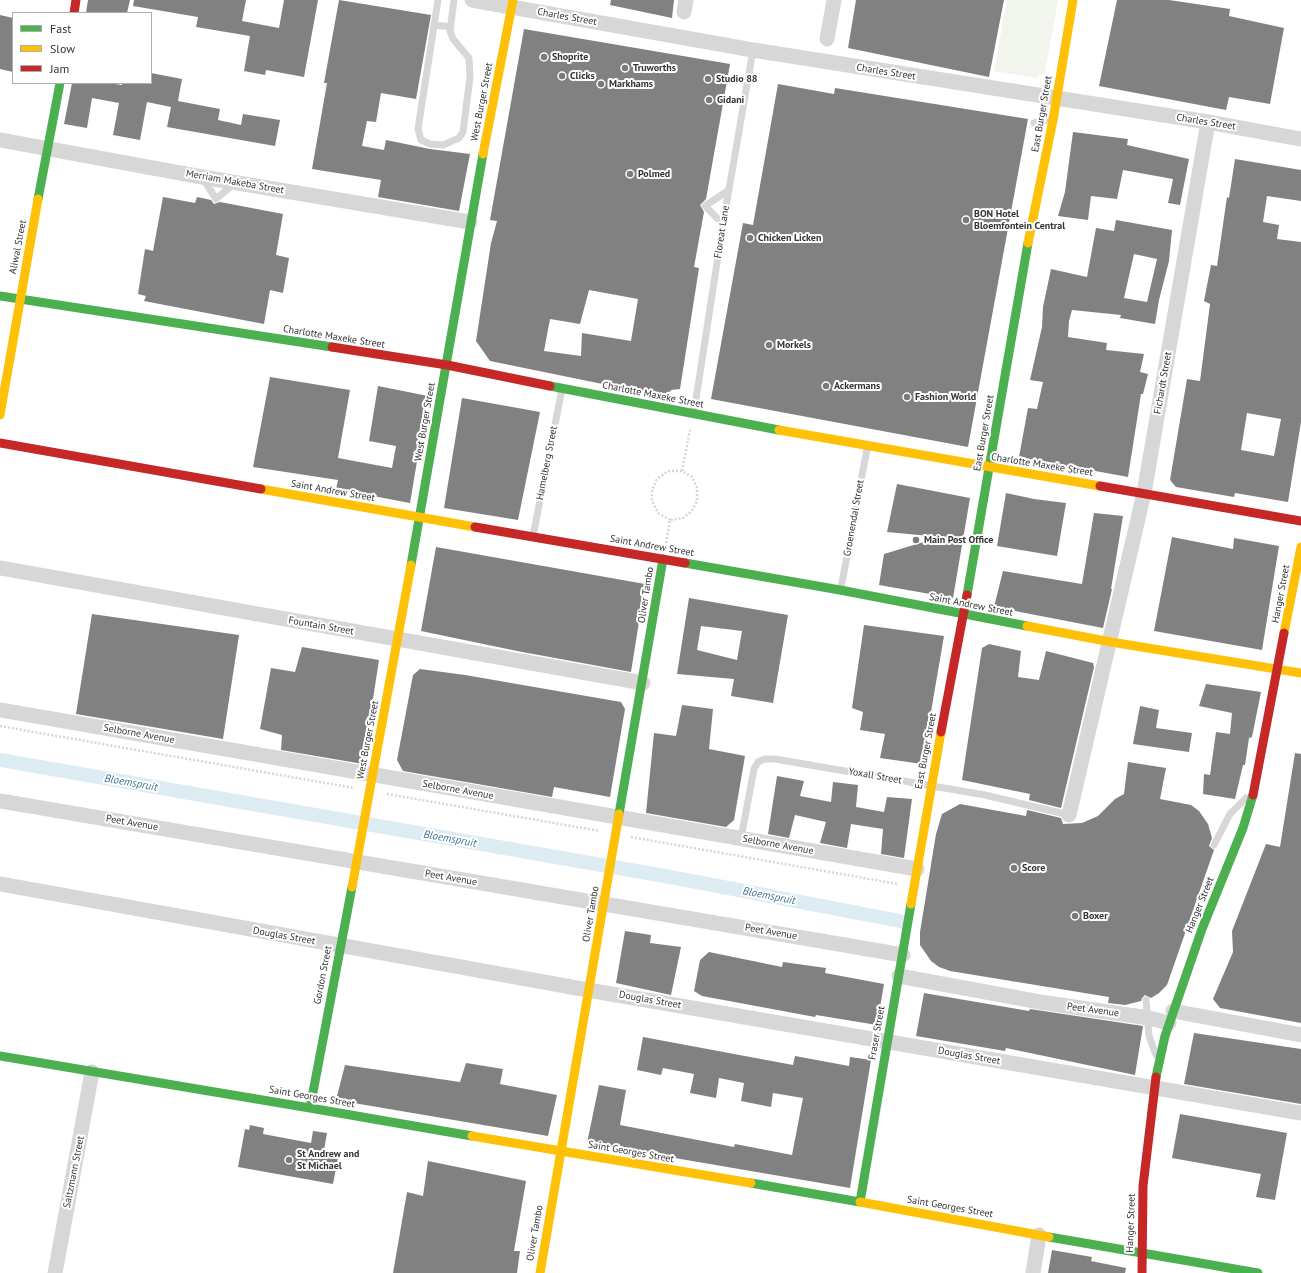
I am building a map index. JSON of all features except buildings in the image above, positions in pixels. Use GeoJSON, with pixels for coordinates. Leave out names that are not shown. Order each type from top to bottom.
{"type":"FeatureCollection","features":[{"type":"Feature","properties":{"kind":"street"},"geometry":{"type":"LineString","coordinates":[[74,12],[76,0]]}},
{"type":"Feature","properties":{"kind":"street","name":"Charles Street"},"geometry":{"type":"LineString","coordinates":[[472,0],[513,3],[753,50],[1208,122],[1301,139]]}},
{"type":"Feature","properties":{"kind":"street"},"geometry":{"type":"LineString","coordinates":[[827,39],[834,0]]}},
{"type":"Feature","properties":{"kind":"street","name":"East Burger Street"},"geometry":{"type":"LineString","coordinates":[[917,869],[930,785],[963,615],[1033,217],[1053,120],[1073,0]]}},
{"type":"Feature","properties":{"kind":"street","name":"West Burger Street"},"geometry":{"type":"LineString","coordinates":[[358,854],[374,775],[447,365],[470,222],[513,3]]}},
{"type":"Feature","properties":{"kind":"street","name":"Aliwal Street"},"geometry":{"type":"LineString","coordinates":[[0,416],[19,299],[60,84]]}},
{"type":"Feature","properties":{"kind":"street","name":"Fichardt Street"},"geometry":{"type":"LineString","coordinates":[[1069,815],[1111,642],[1144,493],[1208,122]]}},
{"type":"Feature","properties":{"kind":"street","name":"Merriam Makeba Street"},"geometry":{"type":"LineString","coordinates":[[0,140],[202,177],[470,222]]}},
{"type":"Feature","properties":{"kind":"street","name":"Charlotte Maxeke Street"},"geometry":{"type":"LineString","coordinates":[[0,296],[447,365],[562,389],[867,446],[1301,521]]}},
{"type":"Feature","properties":{"kind":"street","name":"Saint Andrew Street"},"geometry":{"type":"LineString","coordinates":[[0,443],[532,538],[840,590],[963,615],[1111,642],[1301,673]]}},
{"type":"Feature","properties":{"kind":"street","name":"Hanger Street"},"geometry":{"type":"LineString","coordinates":[[1142,1273],[1140,1254],[1143,1186],[1154,1087],[1171,1017],[1202,930],[1243,828],[1254,791],[1301,547]]}},
{"type":"Feature","properties":{"kind":"street","name":"Oliver Tambo"},"geometry":{"type":"LineString","coordinates":[[540,1273],[588,990],[643,684],[663,559]]}},
{"type":"Feature","properties":{"kind":"street","name":"Fountain Street"},"geometry":{"type":"LineString","coordinates":[[0,568],[643,684]]}},
{"type":"Feature","properties":{"kind":"street","name":"Selborne Avenue"},"geometry":{"type":"LineString","coordinates":[[0,710],[917,869]]}},
{"type":"Feature","properties":{"kind":"street","name":"Peet Avenue"},"geometry":{"type":"LineString","coordinates":[[0,801],[358,854],[605,898],[903,955]]}},
{"type":"Feature","properties":{"kind":"street","name":"Gordon Street"},"geometry":{"type":"LineString","coordinates":[[310,1108],[358,854]]}},
{"type":"Feature","properties":{"kind":"street","name":"Fraser Street"},"geometry":{"type":"LineString","coordinates":[[860,1202],[886,1041],[903,955],[917,869]]}},
{"type":"Feature","properties":{"kind":"street","name":"Douglas Street"},"geometry":{"type":"LineString","coordinates":[[0,884],[588,990],[1301,1113]]}},
{"type":"Feature","properties":{"kind":"street","name":"Peet Avenue"},"geometry":{"type":"LineString","coordinates":[[899,976],[1040,1002],[1149,1018],[1171,1017],[1301,1035]]}},
{"type":"Feature","properties":{"kind":"street","name":"Saint Georges Street"},"geometry":{"type":"LineString","coordinates":[[0,1056],[860,1202],[1140,1254],[1258,1273]]}},
{"type":"Feature","properties":{"kind":"street","name":"Saltzmann Street"},"geometry":{"type":"LineString","coordinates":[[55,1273],[92,1072]]}},
{"type":"Feature","properties":{"kind":"street"},"geometry":{"type":"LineString","coordinates":[[1033,1273],[1039,1235]]}},
{"type":"Feature","properties":{"kind":"lane"},"geometry":{"type":"LineString","coordinates":[[438,0],[418,129],[421,140],[430,144],[443,145],[460,138],[463,132],[470,77],[469,58],[453,40],[451,27],[454,0]]}},
{"type":"Feature","properties":{"kind":"lane"},"geometry":{"type":"LineString","coordinates":[[434,25],[451,27]]}},
{"type":"Feature","properties":{"kind":"lane","name":"Floreat Lane"},"geometry":{"type":"LineString","coordinates":[[694,414],[723,224],[753,50]]}},
{"type":"Feature","properties":{"kind":"lane"},"geometry":{"type":"LineString","coordinates":[[1050,133],[1034,123],[1053,120]]}},
{"type":"Feature","properties":{"kind":"lane"},"geometry":{"type":"LineString","coordinates":[[723,224],[705,206],[729,190]]}},
{"type":"Feature","properties":{"kind":"lane","name":"Hamelberg Street"},"geometry":{"type":"LineString","coordinates":[[532,538],[562,389]]}},
{"type":"Feature","properties":{"kind":"lane","name":"Groenendal Street"},"geometry":{"type":"LineString","coordinates":[[840,590],[867,446]]}},
{"type":"Feature","properties":{"kind":"lane","name":"Yoxall Street"},"geometry":{"type":"LineString","coordinates":[[741,838],[754,769],[758,762],[765,759],[775,759],[985,795],[1069,815]]}},
{"type":"Feature","properties":{"kind":"lane"},"geometry":{"type":"LineString","coordinates":[[1214,845],[1230,814],[1254,791]]}},
{"type":"Feature","properties":{"kind":"lane"},"geometry":{"type":"LineString","coordinates":[[1146,1000],[1149,1018],[1149,1036],[1160,1063]]}},
{"type":"Feature","properties":{"kind":"path"},"geometry":{"type":"LineString","coordinates":[[682,471],[694,414]]}},
{"type":"Feature","properties":{"kind":"path"},"geometry":{"type":"LineString","coordinates":[[668,471],[682,471],[692,477],[697,488],[697,501],[692,511],[683,518],[670,520],[658,513],[652,500],[652,490],[657,479],[668,471]]}},
{"type":"Feature","properties":{"kind":"path"},"geometry":{"type":"LineString","coordinates":[[663,559],[670,520]]}},
{"type":"Feature","properties":{"kind":"path"},"geometry":{"type":"LineString","coordinates":[[0,726],[914,886]]}},
{"type":"Feature","properties":{"kind":"shaded area"},"geometry":{"type":"Polygon","coordinates":[[[1007,0],[1058,0],[1045,72],[1036,78],[994,71],[1007,0]]]}},
{"type":"Feature","properties":{"kind":"waterway","name":"Bloemspruit"},"geometry":{"type":"LineString","coordinates":[[0,760],[676,878],[900,921]]}},
{"type":"Feature","properties":{"kind":"traffic: fast"},"geometry":{"type":"LineString","coordinates":[[38,199],[60,84]]}},
{"type":"Feature","properties":{"kind":"traffic: fast"},"geometry":{"type":"LineString","coordinates":[[411,565],[483,154]]}},
{"type":"Feature","properties":{"kind":"traffic: fast"},"geometry":{"type":"LineString","coordinates":[[967,595],[1028,243]]}},
{"type":"Feature","properties":{"kind":"traffic: fast"},"geometry":{"type":"LineString","coordinates":[[0,296],[332,347]]}},
{"type":"Feature","properties":{"kind":"traffic: fast"},"geometry":{"type":"LineString","coordinates":[[550,386],[779,430]]}},
{"type":"Feature","properties":{"kind":"traffic: fast"},"geometry":{"type":"LineString","coordinates":[[619,814],[663,559]]}},
{"type":"Feature","properties":{"kind":"traffic: fast"},"geometry":{"type":"LineString","coordinates":[[685,563],[840,590],[1027,626]]}},
{"type":"Feature","properties":{"kind":"traffic: fast"},"geometry":{"type":"LineString","coordinates":[[1156,1077],[1165,1036],[1202,929],[1243,828],[1253,795]]}},
{"type":"Feature","properties":{"kind":"traffic: fast"},"geometry":{"type":"LineString","coordinates":[[352,887],[310,1108],[472,1136]]}},
{"type":"Feature","properties":{"kind":"traffic: fast"},"geometry":{"type":"LineString","coordinates":[[751,1183],[860,1202],[911,904]]}},
{"type":"Feature","properties":{"kind":"traffic: fast"},"geometry":{"type":"LineString","coordinates":[[0,1056],[310,1108]]}},
{"type":"Feature","properties":{"kind":"traffic: fast"},"geometry":{"type":"LineString","coordinates":[[1049,1237],[1258,1273]]}},
{"type":"Feature","properties":{"kind":"traffic: slow"},"geometry":{"type":"LineString","coordinates":[[483,154],[513,0]]}},
{"type":"Feature","properties":{"kind":"traffic: slow"},"geometry":{"type":"LineString","coordinates":[[1028,243],[1053,120],[1073,0]]}},
{"type":"Feature","properties":{"kind":"traffic: slow"},"geometry":{"type":"LineString","coordinates":[[0,415],[38,199]]}},
{"type":"Feature","properties":{"kind":"traffic: slow"},"geometry":{"type":"LineString","coordinates":[[779,430],[1100,486]]}},
{"type":"Feature","properties":{"kind":"traffic: slow"},"geometry":{"type":"LineString","coordinates":[[261,489],[475,527]]}},
{"type":"Feature","properties":{"kind":"traffic: slow"},"geometry":{"type":"LineString","coordinates":[[1284,633],[1301,547]]}},
{"type":"Feature","properties":{"kind":"traffic: slow"},"geometry":{"type":"LineString","coordinates":[[352,887],[411,565]]}},
{"type":"Feature","properties":{"kind":"traffic: slow"},"geometry":{"type":"LineString","coordinates":[[1027,626],[1111,642],[1301,673]]}},
{"type":"Feature","properties":{"kind":"traffic: slow"},"geometry":{"type":"LineString","coordinates":[[911,904],[941,732]]}},
{"type":"Feature","properties":{"kind":"traffic: slow"},"geometry":{"type":"LineString","coordinates":[[561,1151],[619,814]]}},
{"type":"Feature","properties":{"kind":"traffic: slow"},"geometry":{"type":"LineString","coordinates":[[472,1136],[751,1183]]}},
{"type":"Feature","properties":{"kind":"traffic: slow"},"geometry":{"type":"LineString","coordinates":[[540,1273],[561,1151]]}},
{"type":"Feature","properties":{"kind":"traffic: slow"},"geometry":{"type":"LineString","coordinates":[[860,1202],[1049,1237]]}},
{"type":"Feature","properties":{"kind":"traffic: jam"},"geometry":{"type":"LineString","coordinates":[[74,12],[76,0]]}},
{"type":"Feature","properties":{"kind":"traffic: jam"},"geometry":{"type":"LineString","coordinates":[[332,347],[447,365],[550,386]]}},
{"type":"Feature","properties":{"kind":"traffic: jam"},"geometry":{"type":"LineString","coordinates":[[0,443],[261,489]]}},
{"type":"Feature","properties":{"kind":"traffic: jam"},"geometry":{"type":"LineString","coordinates":[[1100,486],[1301,521]]}},
{"type":"Feature","properties":{"kind":"traffic: jam"},"geometry":{"type":"LineString","coordinates":[[475,527],[685,563]]}},
{"type":"Feature","properties":{"kind":"traffic: jam"},"geometry":{"type":"LineString","coordinates":[[941,732],[967,595]]}},
{"type":"Feature","properties":{"kind":"traffic: jam"},"geometry":{"type":"LineString","coordinates":[[1253,795],[1284,633]]}},
{"type":"Feature","properties":{"kind":"traffic: jam"},"geometry":{"type":"LineString","coordinates":[[1142,1273],[1143,1186],[1156,1077]]}},
{"type":"Feature","properties":{"kind":"place","name":"Shoprite"},"geometry":{"type":"Point","coordinates":[544,57]}},
{"type":"Feature","properties":{"kind":"place","name":"Truworths"},"geometry":{"type":"Point","coordinates":[625,68]}},
{"type":"Feature","properties":{"kind":"place","name":"Clicks"},"geometry":{"type":"Point","coordinates":[562,76]}},
{"type":"Feature","properties":{"kind":"place","name":"Studio 88"},"geometry":{"type":"Point","coordinates":[708,79]}},
{"type":"Feature","properties":{"kind":"place","name":"Markhams"},"geometry":{"type":"Point","coordinates":[601,84]}},
{"type":"Feature","properties":{"kind":"place","name":"Gidani"},"geometry":{"type":"Point","coordinates":[709,100]}},
{"type":"Feature","properties":{"kind":"place","name":"Polmed"},"geometry":{"type":"Point","coordinates":[630,174]}},
{"type":"Feature","properties":{"kind":"place","name":"BON Hotel Bloemfontein Central"},"geometry":{"type":"Point","coordinates":[966,220]}},
{"type":"Feature","properties":{"kind":"place","name":"Chicken Licken"},"geometry":{"type":"Point","coordinates":[750,238]}},
{"type":"Feature","properties":{"kind":"place","name":"Morkels"},"geometry":{"type":"Point","coordinates":[769,345]}},
{"type":"Feature","properties":{"kind":"place","name":"Ackermans"},"geometry":{"type":"Point","coordinates":[826,386]}},
{"type":"Feature","properties":{"kind":"place","name":"Fashion World"},"geometry":{"type":"Point","coordinates":[907,397]}},
{"type":"Feature","properties":{"kind":"place","name":"Main Post Office"},"geometry":{"type":"Point","coordinates":[916,540]}},
{"type":"Feature","properties":{"kind":"place","name":"Score"},"geometry":{"type":"Point","coordinates":[1014,868]}},
{"type":"Feature","properties":{"kind":"place","name":"Boxer"},"geometry":{"type":"Point","coordinates":[1075,916]}},
{"type":"Feature","properties":{"kind":"place","name":"St Andrew and St Michael"},"geometry":{"type":"Point","coordinates":[289,1160]}}]}
